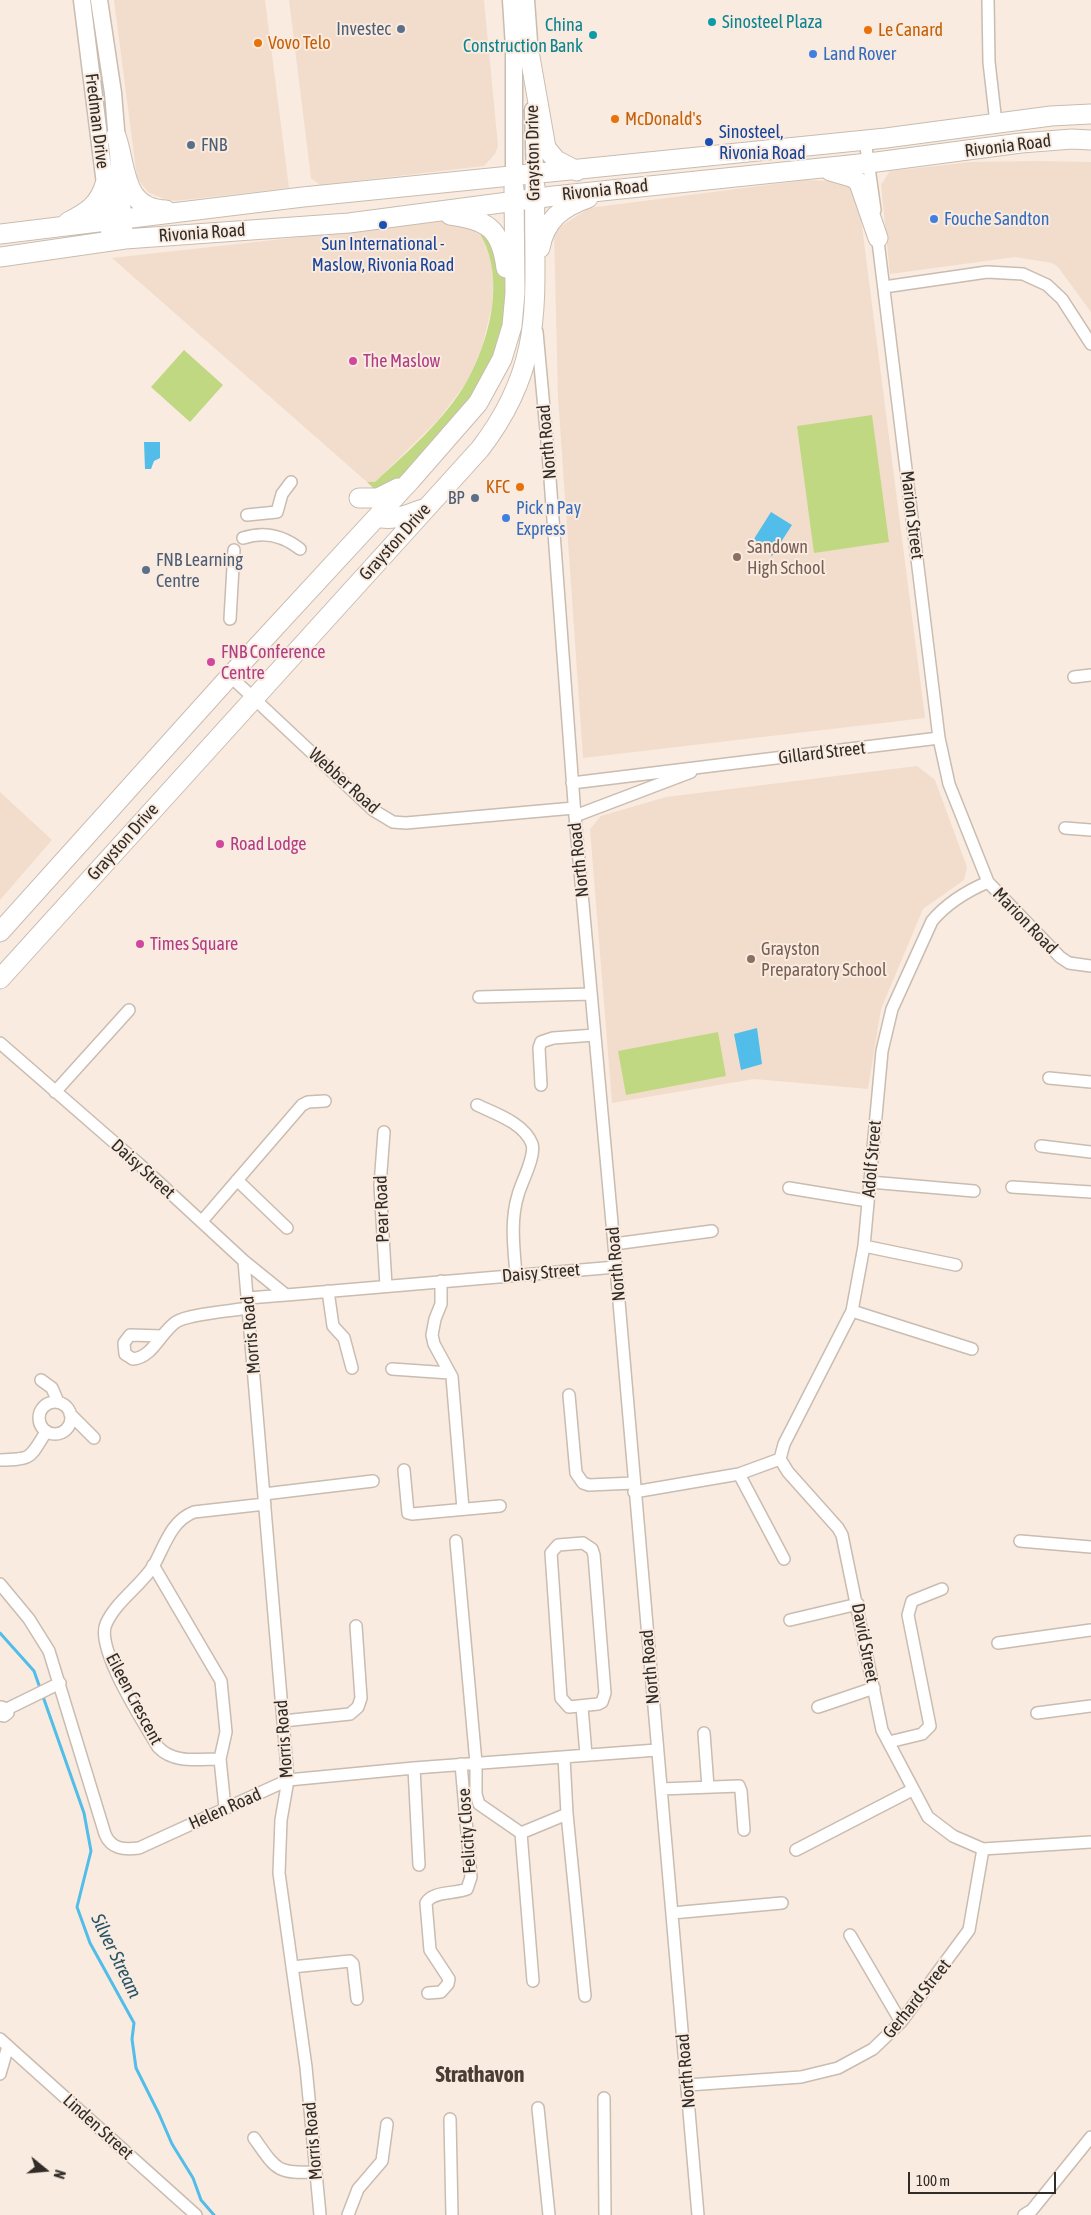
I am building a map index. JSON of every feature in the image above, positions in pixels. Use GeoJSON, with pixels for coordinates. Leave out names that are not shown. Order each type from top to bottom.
{"type":"FeatureCollection","features":[{"type":"Feature","properties":{"kind":"main road"},"geometry":{"type":"LineString","coordinates":[[530,57],[546,148],[556,160],[577,171]]}},
{"type":"Feature","properties":{"kind":"main road","name":"Rivonia Road"},"geometry":{"type":"LineString","coordinates":[[0,234],[182,211],[865,140],[1051,116],[1091,114]]}},
{"type":"Feature","properties":{"kind":"main road"},"geometry":{"type":"LineString","coordinates":[[1051,116],[1091,124]]}},
{"type":"Feature","properties":{"kind":"main road"},"geometry":{"type":"LineString","coordinates":[[116,136],[126,178],[133,194],[148,207],[182,211]]}},
{"type":"Feature","properties":{"kind":"main road","name":"Rivonia Road"},"geometry":{"type":"LineString","coordinates":[[0,257],[117,241],[332,224],[610,189],[869,163],[1021,143],[1072,139],[1091,140]]}},
{"type":"Feature","properties":{"kind":"main road"},"geometry":{"type":"LineString","coordinates":[[821,168],[854,178],[859,183],[878,238]]}},
{"type":"Feature","properties":{"kind":"main road","name":"Grayston Drive"},"geometry":{"type":"LineString","coordinates":[[0,979],[253,697],[480,449],[507,409],[528,359],[535,312],[535,175]]}},
{"type":"Feature","properties":{"kind":"main road","name":"Grayston Drive"},"geometry":{"type":"LineString","coordinates":[[0,932],[230,676],[410,481],[478,403],[502,359],[512,326],[515,293],[514,177]]}},
{"type":"Feature","properties":{"kind":"main road"},"geometry":{"type":"LineString","coordinates":[[55,228],[94,207],[101,198],[105,184]]}},
{"type":"Feature","properties":{"kind":"main road"},"geometry":{"type":"LineString","coordinates":[[534,275],[544,233],[553,216],[572,204],[610,189]]}},
{"type":"Feature","properties":{"kind":"main road"},"geometry":{"type":"LineString","coordinates":[[432,212],[477,220],[495,232],[504,250],[512,326]]}},
{"type":"Feature","properties":{"kind":"main road"},"geometry":{"type":"LineString","coordinates":[[359,498],[378,498],[410,481]]}},
{"type":"Feature","properties":{"kind":"main road"},"geometry":{"type":"LineString","coordinates":[[377,516],[384,519],[395,519],[427,507]]}},
{"type":"Feature","properties":{"kind":"street","name":"Fredman Drive"},"geometry":{"type":"LineString","coordinates":[[82,0],[105,184],[116,220]]}},
{"type":"Feature","properties":{"kind":"street","name":"Fredman Drive"},"geometry":{"type":"LineString","coordinates":[[99,0],[113,93],[116,136],[117,241]]}},
{"type":"Feature","properties":{"kind":"street","name":"Grayston Drive"},"geometry":{"type":"LineString","coordinates":[[511,0],[514,47],[514,177]]}},
{"type":"Feature","properties":{"kind":"street","name":"Grayston Drive"},"geometry":{"type":"LineString","coordinates":[[526,0],[535,175]]}},
{"type":"Feature","properties":{"kind":"street"},"geometry":{"type":"LineString","coordinates":[[988,0],[989,62],[996,123]]}},
{"type":"Feature","properties":{"kind":"street","name":"Marion Street"},"geometry":{"type":"LineString","coordinates":[[865,140],[939,738],[949,784],[988,882]]}},
{"type":"Feature","properties":{"kind":"street"},"geometry":{"type":"LineString","coordinates":[[884,287],[987,272],[1023,274],[1047,285],[1062,299],[1091,343]]}},
{"type":"Feature","properties":{"kind":"street","name":"North Road"},"geometry":{"type":"LineString","coordinates":[[535,312],[551,493],[574,812],[614,1244],[698,2215]]}},
{"type":"Feature","properties":{"kind":"street"},"geometry":{"type":"LineString","coordinates":[[247,515],[277,512],[282,494],[291,482]]}},
{"type":"Feature","properties":{"kind":"street"},"geometry":{"type":"LineString","coordinates":[[243,538],[260,535],[280,537],[300,549]]}},
{"type":"Feature","properties":{"kind":"street"},"geometry":{"type":"LineString","coordinates":[[230,619],[234,550]]}},
{"type":"Feature","properties":{"kind":"street"},"geometry":{"type":"LineString","coordinates":[[1074,677],[1091,675]]}},
{"type":"Feature","properties":{"kind":"street","name":"Webber Road"},"geometry":{"type":"LineString","coordinates":[[230,676],[373,810],[393,822],[406,823],[574,812]]}},
{"type":"Feature","properties":{"kind":"street","name":"Gillard Street"},"geometry":{"type":"LineString","coordinates":[[572,783],[939,738]]}},
{"type":"Feature","properties":{"kind":"street","name":"Gillard Street"},"geometry":{"type":"LineString","coordinates":[[574,812],[704,766]]}},
{"type":"Feature","properties":{"kind":"street"},"geometry":{"type":"LineString","coordinates":[[1065,828],[1091,830]]}},
{"type":"Feature","properties":{"kind":"street","name":"Marion Road"},"geometry":{"type":"LineString","coordinates":[[988,882],[1060,957],[1069,962],[1091,966]]}},
{"type":"Feature","properties":{"kind":"street","name":"Adolf Street"},"geometry":{"type":"LineString","coordinates":[[780,1459],[784,1444],[852,1311],[864,1246],[882,1050],[892,1009],[932,921],[940,911],[966,893],[988,882]]}},
{"type":"Feature","properties":{"kind":"street"},"geometry":{"type":"LineString","coordinates":[[479,997],[591,994]]}},
{"type":"Feature","properties":{"kind":"street"},"geometry":{"type":"LineString","coordinates":[[55,1092],[129,1010]]}},
{"type":"Feature","properties":{"kind":"street"},"geometry":{"type":"LineString","coordinates":[[541,1085],[539,1048],[541,1042],[553,1038],[595,1035]]}},
{"type":"Feature","properties":{"kind":"street","name":"Daisy Street"},"geometry":{"type":"LineString","coordinates":[[0,1043],[140,1164],[244,1261],[286,1295]]}},
{"type":"Feature","properties":{"kind":"street"},"geometry":{"type":"LineString","coordinates":[[1050,1078],[1091,1082]]}},
{"type":"Feature","properties":{"kind":"street"},"geometry":{"type":"LineString","coordinates":[[202,1221],[302,1106],[308,1102],[325,1101]]}},
{"type":"Feature","properties":{"kind":"street"},"geometry":{"type":"LineString","coordinates":[[477,1106],[512,1122],[525,1134],[532,1144],[533,1154],[517,1197],[512,1224],[516,1275]]}},
{"type":"Feature","properties":{"kind":"street","name":"Pear Road"},"geometry":{"type":"LineString","coordinates":[[384,1132],[380,1185],[386,1286]]}},
{"type":"Feature","properties":{"kind":"street"},"geometry":{"type":"LineString","coordinates":[[1041,1146],[1091,1152]]}},
{"type":"Feature","properties":{"kind":"street"},"geometry":{"type":"LineString","coordinates":[[237,1180],[287,1228]]}},
{"type":"Feature","properties":{"kind":"street"},"geometry":{"type":"LineString","coordinates":[[870,1182],[974,1190]]}},
{"type":"Feature","properties":{"kind":"street"},"geometry":{"type":"LineString","coordinates":[[1012,1187],[1091,1192]]}},
{"type":"Feature","properties":{"kind":"street"},"geometry":{"type":"LineString","coordinates":[[789,1188],[868,1201]]}},
{"type":"Feature","properties":{"kind":"street"},"geometry":{"type":"LineString","coordinates":[[614,1244],[712,1231]]}},
{"type":"Feature","properties":{"kind":"street"},"geometry":{"type":"LineString","coordinates":[[864,1246],[956,1265]]}},
{"type":"Feature","properties":{"kind":"street","name":"Morris Road"},"geometry":{"type":"LineString","coordinates":[[244,1261],[288,1780],[281,1820],[278,1862],[306,2067],[320,2215]]}},
{"type":"Feature","properties":{"kind":"street","name":"Daisy Street"},"geometry":{"type":"LineString","coordinates":[[162,1336],[175,1323],[183,1319],[286,1295],[616,1267]]}},
{"type":"Feature","properties":{"kind":"street"},"geometry":{"type":"LineString","coordinates":[[441,1281],[441,1304],[432,1335],[437,1350],[450,1373],[464,1509]]}},
{"type":"Feature","properties":{"kind":"street"},"geometry":{"type":"LineString","coordinates":[[328,1291],[333,1326],[344,1338],[352,1368]]}},
{"type":"Feature","properties":{"kind":"street"},"geometry":{"type":"LineString","coordinates":[[852,1311],[972,1349]]}},
{"type":"Feature","properties":{"kind":"street"},"geometry":{"type":"LineString","coordinates":[[392,1370],[450,1373]]}},
{"type":"Feature","properties":{"kind":"street"},"geometry":{"type":"LineString","coordinates":[[41,1380],[52,1388],[58,1402],[67,1408],[70,1414],[94,1438]]}},
{"type":"Feature","properties":{"kind":"street"},"geometry":{"type":"LineString","coordinates":[[569,1395],[576,1474],[583,1483],[589,1485],[634,1487],[739,1474],[780,1459]]}},
{"type":"Feature","properties":{"kind":"street"},"geometry":{"type":"LineString","coordinates":[[58,1402],[49,1403],[40,1412],[39,1421],[46,1432],[58,1434],[64,1432],[70,1421],[70,1414]]}},
{"type":"Feature","properties":{"kind":"street"},"geometry":{"type":"LineString","coordinates":[[0,1460],[22,1459],[32,1456],[46,1432]]}},
{"type":"Feature","properties":{"kind":"street","name":"David Street"},"geometry":{"type":"LineString","coordinates":[[780,1459],[788,1472],[838,1528],[847,1548],[882,1730],[923,1809],[936,1825],[983,1849],[1091,1842]]}},
{"type":"Feature","properties":{"kind":"street"},"geometry":{"type":"LineString","coordinates":[[404,1470],[408,1513],[416,1515],[500,1506]]}},
{"type":"Feature","properties":{"kind":"street"},"geometry":{"type":"LineString","coordinates":[[739,1474],[784,1559]]}},
{"type":"Feature","properties":{"kind":"street","name":"Eileen Crescent"},"geometry":{"type":"LineString","coordinates":[[220,1759],[178,1759],[163,1752],[118,1677],[105,1646],[103,1635],[106,1622],[154,1565],[172,1531],[187,1515],[194,1512],[264,1499],[373,1481]]}},
{"type":"Feature","properties":{"kind":"street"},"geometry":{"type":"LineString","coordinates":[[456,1541],[476,1763],[476,1794],[479,1804],[521,1833]]}},
{"type":"Feature","properties":{"kind":"street"},"geometry":{"type":"LineString","coordinates":[[1020,1541],[1091,1547]]}},
{"type":"Feature","properties":{"kind":"street"},"geometry":{"type":"LineString","coordinates":[[583,1543],[592,1548],[594,1555],[605,1693],[602,1702],[582,1708],[569,1707],[562,1698],[551,1560],[553,1548],[558,1545],[583,1543]]}},
{"type":"Feature","properties":{"kind":"street"},"geometry":{"type":"LineString","coordinates":[[154,1565],[221,1681],[226,1732],[220,1759],[225,1808]]}},
{"type":"Feature","properties":{"kind":"street","name":"Helen Road"},"geometry":{"type":"LineString","coordinates":[[0,1584],[44,1640],[55,1685],[105,1834],[109,1843],[122,1849],[139,1848],[288,1780],[462,1764],[657,1750]]}},
{"type":"Feature","properties":{"kind":"street"},"geometry":{"type":"LineString","coordinates":[[889,1742],[922,1734],[930,1726],[908,1615],[912,1601],[942,1589]]}},
{"type":"Feature","properties":{"kind":"street"},"geometry":{"type":"LineString","coordinates":[[790,1620],[858,1604]]}},
{"type":"Feature","properties":{"kind":"street"},"geometry":{"type":"LineString","coordinates":[[283,1721],[350,1714],[356,1710],[361,1698],[356,1626]]}},
{"type":"Feature","properties":{"kind":"street"},"geometry":{"type":"LineString","coordinates":[[998,1643],[1091,1630]]}},
{"type":"Feature","properties":{"kind":"street"},"geometry":{"type":"LineString","coordinates":[[2,1711],[55,1685]]}},
{"type":"Feature","properties":{"kind":"street"},"geometry":{"type":"LineString","coordinates":[[818,1707],[874,1688]]}},
{"type":"Feature","properties":{"kind":"street"},"geometry":{"type":"LineString","coordinates":[[1037,1713],[1091,1706]]}},
{"type":"Feature","properties":{"kind":"street"},"geometry":{"type":"LineString","coordinates":[[582,1708],[586,1755]]}},
{"type":"Feature","properties":{"kind":"street"},"geometry":{"type":"LineString","coordinates":[[704,1733],[708,1787]]}},
{"type":"Feature","properties":{"kind":"street"},"geometry":{"type":"LineString","coordinates":[[564,1757],[567,1814],[585,1996]]}},
{"type":"Feature","properties":{"kind":"street","name":"Felicity Close"},"geometry":{"type":"LineString","coordinates":[[428,1993],[441,1992],[448,1984],[448,1979],[430,1950],[426,1903],[428,1898],[433,1896],[467,1889],[471,1877],[462,1764]]}},
{"type":"Feature","properties":{"kind":"street"},"geometry":{"type":"LineString","coordinates":[[414,1768],[419,1864]]}},
{"type":"Feature","properties":{"kind":"street"},"geometry":{"type":"LineString","coordinates":[[661,1789],[741,1788],[744,1830]]}},
{"type":"Feature","properties":{"kind":"street"},"geometry":{"type":"LineString","coordinates":[[796,1850],[912,1790]]}},
{"type":"Feature","properties":{"kind":"street"},"geometry":{"type":"LineString","coordinates":[[521,1833],[567,1814]]}},
{"type":"Feature","properties":{"kind":"street"},"geometry":{"type":"LineString","coordinates":[[521,1833],[534,1981]]}},
{"type":"Feature","properties":{"kind":"street","name":"Gerhard Street"},"geometry":{"type":"LineString","coordinates":[[688,2085],[801,2077],[822,2073],[838,2068],[873,2049],[901,2022],[968,1930],[983,1849]]}},
{"type":"Feature","properties":{"kind":"street"},"geometry":{"type":"LineString","coordinates":[[672,1913],[782,1903]]}},
{"type":"Feature","properties":{"kind":"street"},"geometry":{"type":"LineString","coordinates":[[850,1935],[901,2022]]}},
{"type":"Feature","properties":{"kind":"street"},"geometry":{"type":"LineString","coordinates":[[292,1967],[350,1961],[353,1964],[357,1999]]}},
{"type":"Feature","properties":{"kind":"street"},"geometry":{"type":"LineString","coordinates":[[0,2074],[4,2042]]}},
{"type":"Feature","properties":{"kind":"street","name":"Linden Street"},"geometry":{"type":"LineString","coordinates":[[4,2042],[196,2215]]}},
{"type":"Feature","properties":{"kind":"street"},"geometry":{"type":"LineString","coordinates":[[604,2098],[605,2215]]}},
{"type":"Feature","properties":{"kind":"street"},"geometry":{"type":"LineString","coordinates":[[538,2108],[549,2215]]}},
{"type":"Feature","properties":{"kind":"street"},"geometry":{"type":"LineString","coordinates":[[450,2119],[452,2215]]}},
{"type":"Feature","properties":{"kind":"street"},"geometry":{"type":"LineString","coordinates":[[348,2215],[358,2189],[382,2161],[386,2124]]}},
{"type":"Feature","properties":{"kind":"street"},"geometry":{"type":"LineString","coordinates":[[1031,2213],[1091,2137]]}},
{"type":"Feature","properties":{"kind":"street"},"geometry":{"type":"LineString","coordinates":[[254,2138],[278,2168],[286,2172],[315,2172]]}},
{"type":"Feature","properties":{"kind":"shaded area"},"geometry":{"type":"Polygon","coordinates":[[[114,0],[265,0],[289,188],[175,201],[164,199],[148,192],[137,178],[114,0]]]}},
{"type":"Feature","properties":{"kind":"shaded area"},"geometry":{"type":"Polygon","coordinates":[[[289,0],[484,0],[498,146],[495,154],[484,166],[320,185],[311,178],[289,0]]]}},
{"type":"Feature","properties":{"kind":"shaded area"},"geometry":{"type":"Polygon","coordinates":[[[972,162],[1091,162],[1091,312],[1058,267],[1052,263],[1015,257],[890,274],[881,185],[890,171],[972,162]]]}},
{"type":"Feature","properties":{"kind":"shaded area","name":"Sandown High School"},"geometry":{"type":"Polygon","coordinates":[[[806,180],[834,181],[852,186],[859,203],[925,718],[583,758],[558,397],[554,231],[589,208],[806,180]]]}},
{"type":"Feature","properties":{"kind":"shaded area","name":"The Maslow"},"geometry":{"type":"Polygon","coordinates":[[[444,221],[474,227],[482,237],[491,260],[494,282],[492,306],[482,347],[467,382],[438,420],[375,482],[367,482],[112,258],[444,221]]]}},
{"type":"Feature","properties":{"kind":"shaded area","name":"Grayston Preparatory School"},"geometry":{"type":"Polygon","coordinates":[[[917,766],[935,780],[967,867],[964,880],[923,909],[881,1009],[868,1089],[754,1079],[612,1103],[590,829],[601,816],[666,797],[917,766]]]}},
{"type":"Feature","properties":{"kind":"shaded area"},"geometry":{"type":"Polygon","coordinates":[[[0,792],[52,840],[0,900],[0,792]]]}},
{"type":"Feature","properties":{"kind":"green space"},"geometry":{"type":"Polygon","coordinates":[[[446,213],[461,215],[483,222],[492,227],[498,235],[505,257],[511,309],[510,330],[504,354],[493,377],[478,401],[444,445],[391,505],[367,482],[375,482],[448,409],[475,366],[491,315],[493,280],[486,246],[480,233],[474,227],[444,221],[446,213]]]}},
{"type":"Feature","properties":{"kind":"green space"},"geometry":{"type":"Polygon","coordinates":[[[184,350],[223,385],[190,422],[151,387],[184,350]]]}},
{"type":"Feature","properties":{"kind":"green space"},"geometry":{"type":"Polygon","coordinates":[[[872,415],[889,542],[814,553],[797,426],[872,415]]]}},
{"type":"Feature","properties":{"kind":"green space"},"geometry":{"type":"Polygon","coordinates":[[[718,1032],[726,1076],[626,1095],[618,1051],[718,1032]]]}},
{"type":"Feature","properties":{"kind":"water"},"geometry":{"type":"Polygon","coordinates":[[[144,442],[160,442],[160,458],[154,461],[151,469],[145,469],[144,442]]]}},
{"type":"Feature","properties":{"kind":"water"},"geometry":{"type":"Polygon","coordinates":[[[771,512],[792,525],[772,556],[752,542],[771,512]]]}},
{"type":"Feature","properties":{"kind":"water"},"geometry":{"type":"Polygon","coordinates":[[[757,1028],[762,1064],[741,1070],[734,1034],[757,1028]]]}},
{"type":"Feature","properties":{"kind":"waterway","name":"Silver Stream"},"geometry":{"type":"LineString","coordinates":[[0,1633],[34,1671],[84,1813],[91,1851],[77,1907],[90,1943],[134,2023],[132,2039],[136,2068],[172,2144],[193,2178],[201,2200],[214,2215]]}},
{"type":"Feature","properties":{"kind":"place","name":"Sinosteel Plaza"},"geometry":{"type":"Point","coordinates":[712,22]}},
{"type":"Feature","properties":{"kind":"place","name":"Investec"},"geometry":{"type":"Point","coordinates":[401,29]}},
{"type":"Feature","properties":{"kind":"place","name":"Le Canard"},"geometry":{"type":"Point","coordinates":[868,30]}},
{"type":"Feature","properties":{"kind":"place","name":"China Construction Bank"},"geometry":{"type":"Point","coordinates":[593,35]}},
{"type":"Feature","properties":{"kind":"place","name":"Vovo Telo"},"geometry":{"type":"Point","coordinates":[258,43]}},
{"type":"Feature","properties":{"kind":"place","name":"Land Rover"},"geometry":{"type":"Point","coordinates":[813,54]}},
{"type":"Feature","properties":{"kind":"place","name":"McDonald's"},"geometry":{"type":"Point","coordinates":[615,119]}},
{"type":"Feature","properties":{"kind":"place","name":"Sinosteel, Rivonia Road"},"geometry":{"type":"Point","coordinates":[709,142]}},
{"type":"Feature","properties":{"kind":"place","name":"FNB"},"geometry":{"type":"Point","coordinates":[191,145]}},
{"type":"Feature","properties":{"kind":"place","name":"Fouche Sandton"},"geometry":{"type":"Point","coordinates":[934,219]}},
{"type":"Feature","properties":{"kind":"place","name":"Sun International - Maslow, Rivonia Road"},"geometry":{"type":"Point","coordinates":[383,225]}},
{"type":"Feature","properties":{"kind":"place","name":"The Maslow"},"geometry":{"type":"Point","coordinates":[353,361]}},
{"type":"Feature","properties":{"kind":"place","name":"KFC"},"geometry":{"type":"Point","coordinates":[520,487]}},
{"type":"Feature","properties":{"kind":"place","name":"BP"},"geometry":{"type":"Point","coordinates":[475,498]}},
{"type":"Feature","properties":{"kind":"place","name":"Pick n Pay Express"},"geometry":{"type":"Point","coordinates":[506,518]}},
{"type":"Feature","properties":{"kind":"place","name":"Sandown High School"},"geometry":{"type":"Point","coordinates":[737,557]}},
{"type":"Feature","properties":{"kind":"place","name":"FNB Learning Centre"},"geometry":{"type":"Point","coordinates":[146,570]}},
{"type":"Feature","properties":{"kind":"place","name":"FNB Conference Centre"},"geometry":{"type":"Point","coordinates":[211,662]}},
{"type":"Feature","properties":{"kind":"place","name":"Road Lodge"},"geometry":{"type":"Point","coordinates":[220,844]}},
{"type":"Feature","properties":{"kind":"place","name":"Times Square"},"geometry":{"type":"Point","coordinates":[140,944]}},
{"type":"Feature","properties":{"kind":"place","name":"Grayston Preparatory School"},"geometry":{"type":"Point","coordinates":[751,959]}},
{"type":"Feature","properties":{"kind":"district","name":"Strathavon"},"geometry":{"type":"Point","coordinates":[480,2075]}}]}
